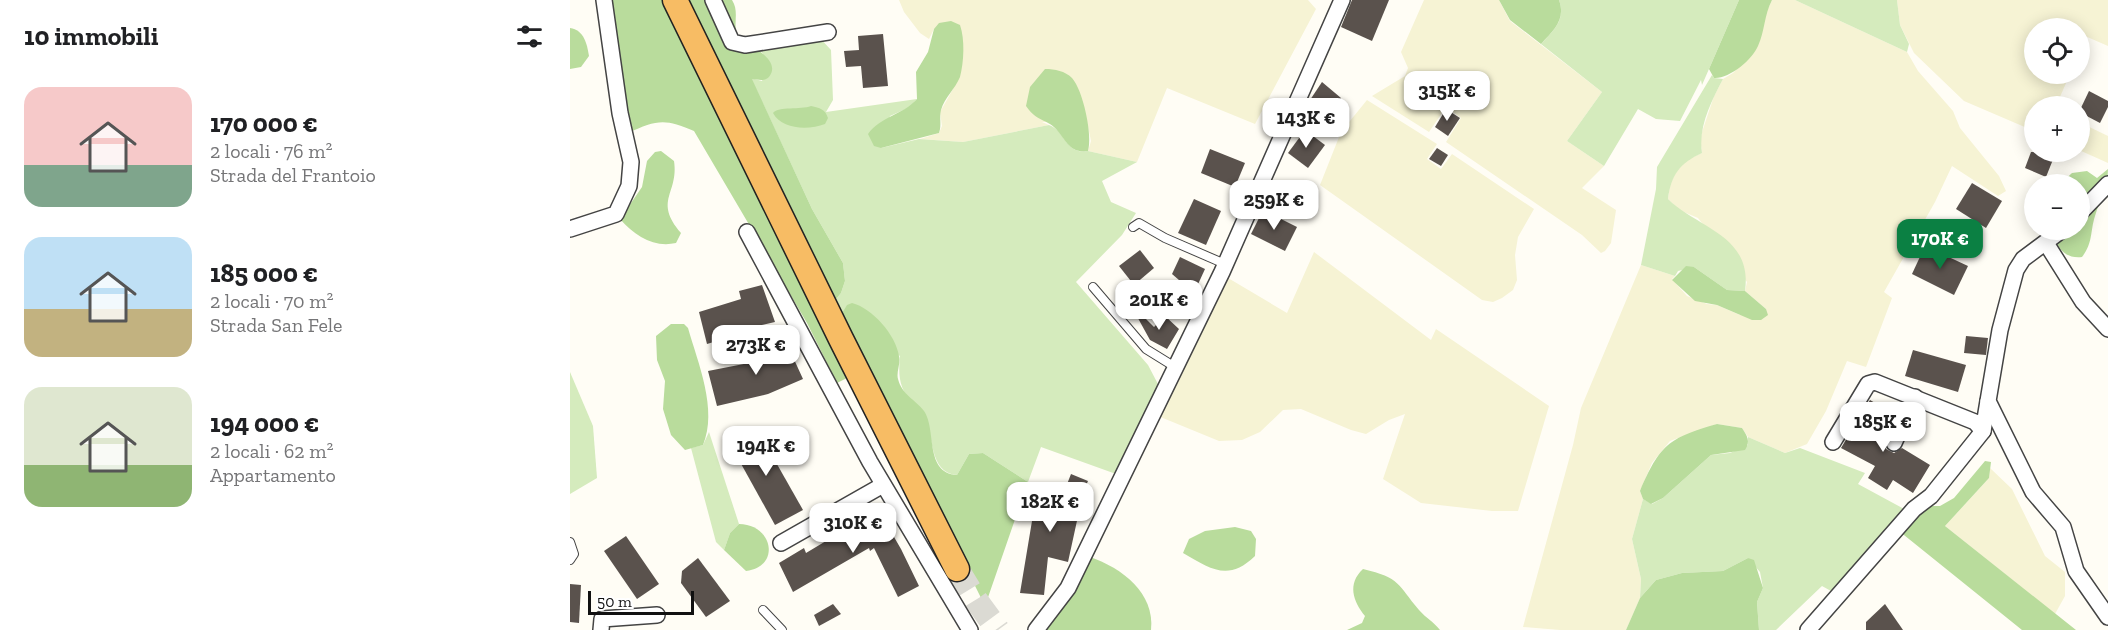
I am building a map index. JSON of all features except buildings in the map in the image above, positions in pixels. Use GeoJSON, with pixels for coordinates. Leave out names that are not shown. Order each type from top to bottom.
{"type":"FeatureCollection","features":[{"type":"Feature","properties":{"kind":"highway"},"geometry":{"type":"LineString","coordinates":[[675,0],[957,569]]}},
{"type":"Feature","properties":{"kind":"street"},"geometry":{"type":"LineString","coordinates":[[570,229],[615,214],[629,186],[631,162],[620,113],[604,0]]}},
{"type":"Feature","properties":{"kind":"street"},"geometry":{"type":"LineString","coordinates":[[713,0],[732,42],[745,45],[828,32]]}},
{"type":"Feature","properties":{"kind":"street"},"geometry":{"type":"LineString","coordinates":[[1036,630],[1068,588],[1176,367],[1225,264],[1342,0]]}},
{"type":"Feature","properties":{"kind":"street"},"geometry":{"type":"LineString","coordinates":[[2090,203],[2108,184]]}},
{"type":"Feature","properties":{"kind":"street"},"geometry":{"type":"LineString","coordinates":[[747,232],[883,485],[970,630]]}},
{"type":"Feature","properties":{"kind":"street"},"geometry":{"type":"LineString","coordinates":[[1808,630],[1914,509],[1931,496],[1983,431],[2000,330],[2016,270],[2023,260],[2050,240]]}},
{"type":"Feature","properties":{"kind":"street"},"geometry":{"type":"LineString","coordinates":[[2046,243],[2083,302],[2108,329]]}},
{"type":"Feature","properties":{"kind":"street"},"geometry":{"type":"LineString","coordinates":[[1833,442],[1868,384],[1882,384],[1975,422],[1983,431]]}},
{"type":"Feature","properties":{"kind":"street"},"geometry":{"type":"LineString","coordinates":[[1894,443],[1915,398]]}},
{"type":"Feature","properties":{"kind":"street"},"geometry":{"type":"LineString","coordinates":[[1988,401],[2033,492],[2063,527],[2076,571],[2108,617]]}},
{"type":"Feature","properties":{"kind":"street"},"geometry":{"type":"LineString","coordinates":[[781,543],[883,485]]}},
{"type":"Feature","properties":{"kind":"street"},"geometry":{"type":"LineString","coordinates":[[601,630],[602,619],[657,615]]}},
{"type":"Feature","properties":{"kind":"lane"},"geometry":{"type":"LineString","coordinates":[[1133,227],[1139,223],[1165,238],[1225,264]]}},
{"type":"Feature","properties":{"kind":"lane"},"geometry":{"type":"LineString","coordinates":[[1093,287],[1146,349],[1176,367]]}},
{"type":"Feature","properties":{"kind":"lane"},"geometry":{"type":"LineString","coordinates":[[570,542],[574,555],[570,560]]}},
{"type":"Feature","properties":{"kind":"lane"},"geometry":{"type":"LineString","coordinates":[[763,610],[782,630]]}},
{"type":"Feature","properties":{"kind":"shaded area"},"geometry":{"type":"Polygon","coordinates":[[[899,0],[1308,0],[1316,9],[1255,124],[1167,88],[1137,162],[1088,151],[1091,141],[1087,122],[1042,122],[1049,125],[963,142],[920,139],[939,133],[942,126],[940,112],[953,89],[934,29],[929,39],[920,33],[904,12],[899,0]]]}},
{"type":"Feature","properties":{"kind":"shaded area"},"geometry":{"type":"Polygon","coordinates":[[[1424,0],[1499,0],[1510,21],[1602,92],[1567,141],[1604,166],[1582,188],[1616,210],[1611,243],[1605,251],[1601,253],[1582,235],[1446,142],[1461,118],[1446,107],[1429,132],[1372,96],[1405,76],[1408,68],[1401,52],[1424,0]]]}},
{"type":"Feature","properties":{"kind":"shaded area"},"geometry":{"type":"Polygon","coordinates":[[[1772,0],[1795,0],[1907,52],[1918,71],[1953,111],[1960,128],[1999,176],[2006,191],[1998,196],[1952,166],[1935,202],[1884,292],[1892,298],[1866,367],[1847,361],[1826,411],[1807,444],[1785,453],[1748,437],[1742,428],[1717,424],[1670,441],[1652,463],[1640,491],[1643,499],[1632,539],[1641,579],[1640,598],[1626,630],[1560,630],[1523,627],[1581,408],[1641,265],[1675,276],[1672,279],[1687,296],[1707,304],[1717,305],[1740,315],[1766,309],[1745,291],[1747,282],[1698,218],[1679,210],[1668,199],[1670,184],[1678,168],[1688,159],[1702,153],[1700,138],[1714,96],[1723,79],[1745,61],[1761,34],[1765,14],[1772,0]]]}},
{"type":"Feature","properties":{"kind":"shaded area"},"geometry":{"type":"Polygon","coordinates":[[[1897,0],[2108,0],[2108,46],[2090,38],[2090,18],[2024,18],[2024,84],[2066,84],[2060,96],[2024,96],[2024,127],[1964,101],[1914,53],[1900,25],[1897,0]]]}},
{"type":"Feature","properties":{"kind":"shaded area"},"geometry":{"type":"Polygon","coordinates":[[[1367,100],[1437,144],[1427,159],[1441,169],[1452,154],[1534,209],[1518,237],[1515,255],[1517,280],[1513,290],[1502,298],[1493,302],[1482,300],[1320,185],[1341,132],[1367,100]]]}},
{"type":"Feature","properties":{"kind":"shaded area"},"geometry":{"type":"Polygon","coordinates":[[[2090,127],[2108,136],[2108,163],[2090,155],[2090,127]]]}},
{"type":"Feature","properties":{"kind":"shaded area"},"geometry":{"type":"Polygon","coordinates":[[[1314,252],[1431,340],[1436,329],[1549,406],[1518,511],[1492,511],[1421,503],[1383,479],[1405,414],[1389,420],[1366,434],[1301,409],[1283,410],[1260,432],[1242,440],[1219,441],[1158,416],[1181,374],[1223,275],[1287,313],[1314,252]]]}},
{"type":"Feature","properties":{"kind":"shaded area"},"geometry":{"type":"Polygon","coordinates":[[[1990,468],[2012,489],[2045,556],[2065,572],[2065,596],[2055,614],[1945,526],[1989,478],[1990,468]]]}},
{"type":"Feature","properties":{"kind":"green space"},"geometry":{"type":"Polygon","coordinates":[[[607,0],[665,0],[848,373],[847,378],[837,383],[807,323],[694,131],[668,122],[661,122],[646,125],[628,133],[607,0]]]}},
{"type":"Feature","properties":{"kind":"green space"},"geometry":{"type":"Polygon","coordinates":[[[684,0],[732,0],[738,36],[767,57],[771,63],[772,70],[767,79],[752,79],[812,209],[843,263],[845,281],[841,293],[833,303],[684,0]]]}},
{"type":"Feature","properties":{"kind":"green space"},"geometry":{"type":"Polygon","coordinates":[[[1499,0],[1559,0],[1560,19],[1541,44],[1510,20],[1499,0]]]}},
{"type":"Feature","properties":{"kind":"green space"},"geometry":{"type":"Polygon","coordinates":[[[1559,0],[1739,0],[1702,85],[1701,80],[1680,121],[1656,119],[1638,109],[1604,166],[1567,141],[1602,92],[1541,44],[1558,24],[1561,13],[1559,0]]]}},
{"type":"Feature","properties":{"kind":"green space"},"geometry":{"type":"Polygon","coordinates":[[[1739,0],[1772,0],[1755,51],[1733,72],[1714,78],[1709,69],[1739,0]]]}},
{"type":"Feature","properties":{"kind":"green space"},"geometry":{"type":"Polygon","coordinates":[[[1795,0],[1897,0],[1900,25],[1909,44],[1907,52],[1795,0]]]}},
{"type":"Feature","properties":{"kind":"green space"},"geometry":{"type":"Polygon","coordinates":[[[951,21],[960,25],[962,31],[962,65],[960,77],[941,110],[939,133],[881,148],[874,146],[868,134],[873,128],[917,99],[916,72],[928,52],[934,29],[939,23],[951,21]]]}},
{"type":"Feature","properties":{"kind":"green space"},"geometry":{"type":"Polygon","coordinates":[[[570,28],[582,35],[589,56],[581,67],[570,69],[570,28]]]}},
{"type":"Feature","properties":{"kind":"green space"},"geometry":{"type":"Polygon","coordinates":[[[819,37],[831,50],[833,100],[826,112],[917,99],[910,107],[890,116],[881,148],[919,139],[963,142],[1049,125],[1055,128],[1075,149],[1137,162],[1102,181],[1111,202],[1136,213],[1122,235],[1076,282],[1148,365],[1159,386],[1116,474],[1041,447],[1028,482],[983,453],[969,454],[957,475],[948,473],[936,460],[923,412],[909,399],[902,388],[899,370],[900,356],[840,315],[833,303],[841,293],[845,281],[843,263],[812,209],[751,78],[762,81],[768,61],[758,47],[819,37]]]}},
{"type":"Feature","properties":{"kind":"green space"},"geometry":{"type":"Polygon","coordinates":[[[1045,69],[1063,72],[1076,84],[1088,124],[1088,151],[1073,148],[1053,126],[1034,115],[1026,106],[1030,87],[1045,69]]]}},
{"type":"Feature","properties":{"kind":"green space"},"geometry":{"type":"Polygon","coordinates":[[[1712,75],[1714,78],[1723,79],[1704,124],[1702,153],[1688,161],[1678,171],[1671,183],[1668,199],[1732,245],[1740,257],[1745,272],[1745,291],[1727,290],[1694,267],[1678,271],[1675,276],[1641,265],[1656,189],[1657,167],[1712,75]]]}},
{"type":"Feature","properties":{"kind":"green space"},"geometry":{"type":"Polygon","coordinates":[[[811,106],[824,111],[828,118],[825,124],[804,128],[789,126],[777,119],[773,113],[780,110],[811,106]]]}},
{"type":"Feature","properties":{"kind":"green space"},"geometry":{"type":"Polygon","coordinates":[[[661,151],[674,161],[675,172],[668,204],[673,222],[681,233],[676,243],[668,244],[645,239],[632,231],[620,219],[642,187],[647,161],[655,152],[661,151]]]}},
{"type":"Feature","properties":{"kind":"green space"},"geometry":{"type":"Polygon","coordinates":[[[2108,169],[2105,187],[2095,216],[2091,237],[2088,247],[2082,257],[2070,256],[2062,251],[2056,240],[2090,240],[2090,174],[2071,174],[2087,171],[2097,178],[2108,169]]]}},
{"type":"Feature","properties":{"kind":"green space"},"geometry":{"type":"Polygon","coordinates":[[[1686,266],[1694,267],[1727,290],[1745,291],[1766,309],[1768,315],[1761,320],[1752,320],[1717,305],[1695,301],[1672,280],[1686,266]]]}},
{"type":"Feature","properties":{"kind":"green space"},"geometry":{"type":"Polygon","coordinates":[[[852,303],[875,316],[893,340],[899,359],[900,384],[924,411],[928,419],[935,459],[940,467],[957,475],[969,454],[983,453],[1028,482],[985,606],[841,315],[847,305],[852,303]]]}},
{"type":"Feature","properties":{"kind":"green space"},"geometry":{"type":"Polygon","coordinates":[[[671,324],[684,324],[688,328],[705,386],[707,402],[707,431],[703,445],[685,450],[671,435],[663,409],[665,381],[657,360],[656,336],[671,324]]]}},
{"type":"Feature","properties":{"kind":"green space"},"geometry":{"type":"Polygon","coordinates":[[[570,372],[593,426],[597,478],[570,494],[570,372]]]}},
{"type":"Feature","properties":{"kind":"green space"},"geometry":{"type":"Polygon","coordinates":[[[1717,424],[1742,428],[1748,441],[1745,450],[1711,455],[1663,498],[1651,504],[1643,499],[1640,491],[1660,453],[1676,439],[1717,424]]]}},
{"type":"Feature","properties":{"kind":"green space"},"geometry":{"type":"Polygon","coordinates":[[[709,432],[739,524],[730,533],[724,550],[716,542],[691,448],[703,445],[709,432]]]}},
{"type":"Feature","properties":{"kind":"green space"},"geometry":{"type":"Polygon","coordinates":[[[1748,437],[1785,453],[1800,448],[1865,473],[1858,484],[1906,510],[1831,591],[1822,586],[1776,630],[1759,630],[1757,602],[1763,588],[1760,572],[1748,558],[1723,571],[1682,573],[1656,580],[1640,598],[1641,579],[1632,539],[1643,499],[1652,504],[1663,498],[1711,455],[1730,453],[1748,445],[1748,437]]]}},
{"type":"Feature","properties":{"kind":"green space"},"geometry":{"type":"Polygon","coordinates":[[[1985,461],[1991,462],[1989,478],[1945,526],[2076,630],[2022,630],[1899,531],[1921,506],[1940,506],[1954,498],[1985,461]]]}},
{"type":"Feature","properties":{"kind":"green space"},"geometry":{"type":"Polygon","coordinates":[[[739,524],[750,526],[765,538],[768,554],[765,562],[757,568],[746,571],[724,550],[730,533],[739,524]]]}},
{"type":"Feature","properties":{"kind":"green space"},"geometry":{"type":"Polygon","coordinates":[[[1235,527],[1251,531],[1256,539],[1255,556],[1236,569],[1228,571],[1211,568],[1183,553],[1189,539],[1205,531],[1235,527]]]}},
{"type":"Feature","properties":{"kind":"green space"},"geometry":{"type":"Polygon","coordinates":[[[1090,557],[1114,568],[1134,584],[1148,605],[1151,630],[1041,630],[1090,557]]]}},
{"type":"Feature","properties":{"kind":"green space"},"geometry":{"type":"Polygon","coordinates":[[[1748,558],[1754,560],[1763,588],[1757,602],[1759,630],[1626,630],[1640,598],[1656,580],[1682,573],[1723,571],[1748,558]]]}},
{"type":"Feature","properties":{"kind":"green space"},"geometry":{"type":"Polygon","coordinates":[[[1363,569],[1392,579],[1440,630],[1347,630],[1362,623],[1365,616],[1357,604],[1353,587],[1363,569]]]}},
{"type":"Feature","properties":{"kind":"tunnel"},"geometry":{"type":"LineString","coordinates":[[957,569],[998,630]]}}]}
